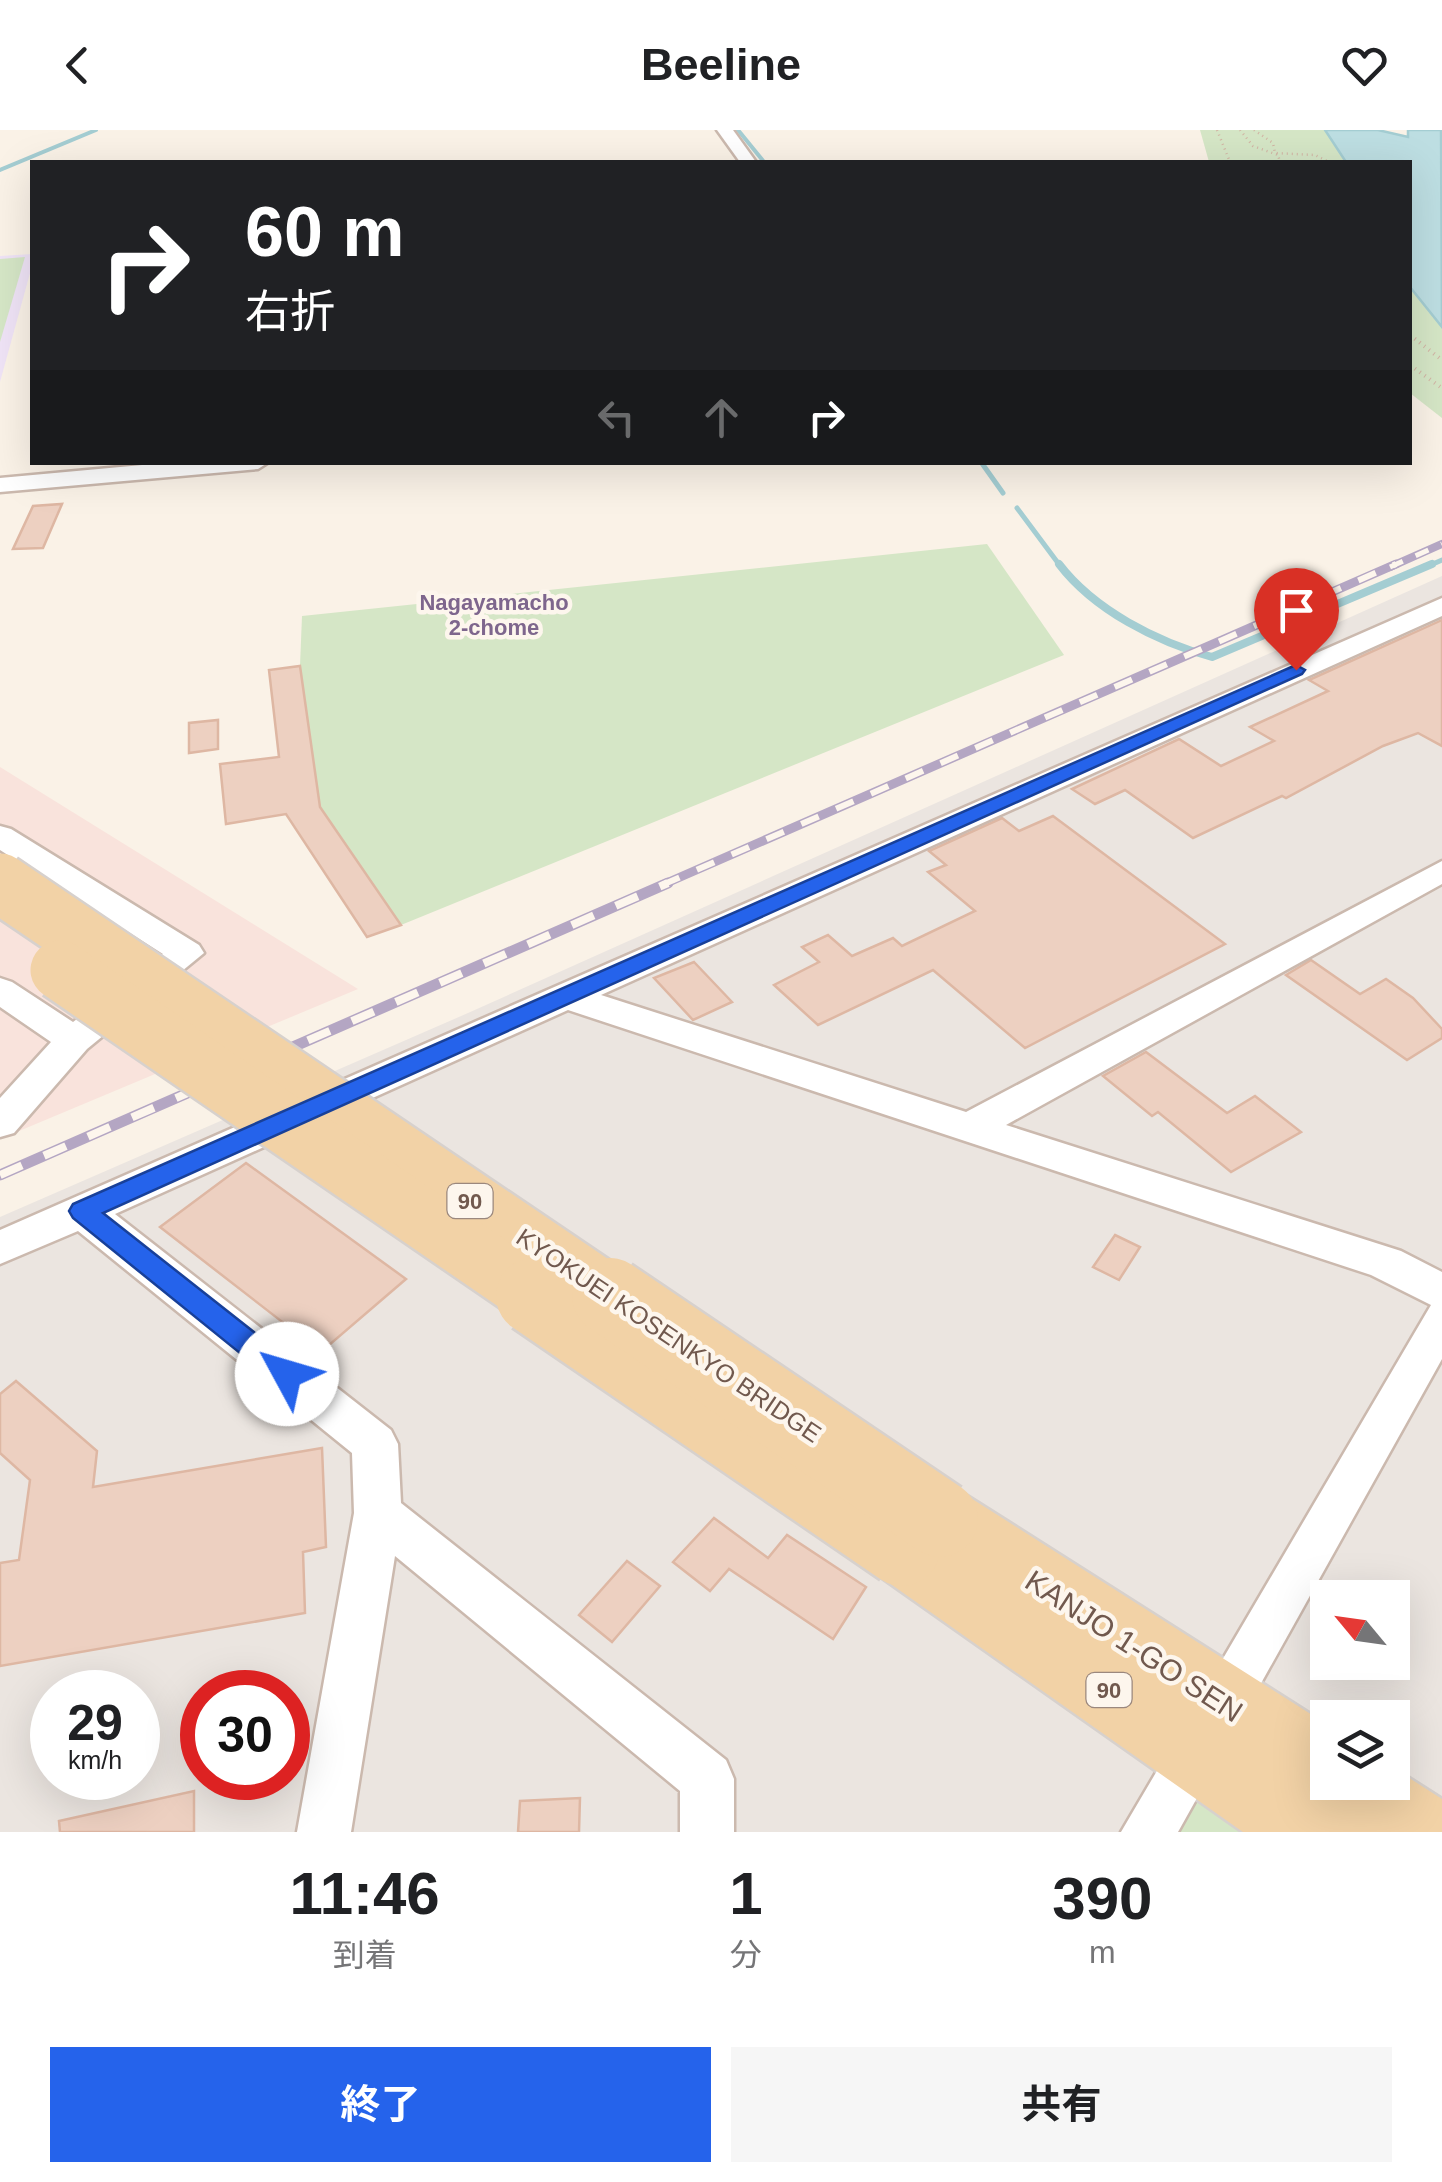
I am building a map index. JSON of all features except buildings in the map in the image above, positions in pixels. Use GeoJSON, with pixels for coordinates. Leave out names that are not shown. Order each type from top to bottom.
{"type":"FeatureCollection","features":[{"type":"Feature","properties":{"kind":"main road","name":"KYOKUEI KOSENKYO BRIDGE"},"geometry":{"type":"LineString","coordinates":[[0,884],[921,1534]]}},
{"type":"Feature","properties":{"kind":"main road","name":"KYOKUEI KOSENKYO BRIDGE"},"geometry":{"type":"LineString","coordinates":[[0,928],[921,1534]]}},
{"type":"Feature","properties":{"kind":"main road","name":"KANJO 1-GO SEN"},"geometry":{"type":"LineString","coordinates":[[921,1534],[1207,1726],[1317,1832]]}},
{"type":"Feature","properties":{"kind":"main road","name":"KANJO 1-GO SEN"},"geometry":{"type":"LineString","coordinates":[[1207,1726],[1310,1767]]}},
{"type":"Feature","properties":{"kind":"main road"},"geometry":{"type":"LineString","coordinates":[[1367,1800],[1415,1832]]}},
{"type":"Feature","properties":{"kind":"street"},"geometry":{"type":"LineString","coordinates":[[724,130],[746,160]]}},
{"type":"Feature","properties":{"kind":"street"},"geometry":{"type":"LineString","coordinates":[[0,485],[224,465]]}},
{"type":"Feature","properties":{"kind":"street"},"geometry":{"type":"LineString","coordinates":[[0,1248],[1442,606]]}},
{"type":"Feature","properties":{"kind":"street"},"geometry":{"type":"LineString","coordinates":[[0,836],[187,953],[74,1040],[0,1124]]}},
{"type":"Feature","properties":{"kind":"street"},"geometry":{"type":"LineString","coordinates":[[968,1128],[1442,871]]}},
{"type":"Feature","properties":{"kind":"street"},"geometry":{"type":"LineString","coordinates":[[0,990],[74,1040]]}},
{"type":"Feature","properties":{"kind":"street"},"geometry":{"type":"LineString","coordinates":[[565,996],[1386,1263],[1442,1292]]}},
{"type":"Feature","properties":{"kind":"street"},"geometry":{"type":"LineString","coordinates":[[82,1211],[375,1444],[378,1513],[324,1832]]}},
{"type":"Feature","properties":{"kind":"street"},"geometry":{"type":"LineString","coordinates":[[1148,1832],[1442,1319]]}},
{"type":"Feature","properties":{"kind":"street"},"geometry":{"type":"LineString","coordinates":[[378,1513],[707,1779],[707,1832]]}},
{"type":"Feature","properties":{"kind":"path"},"geometry":{"type":"LineString","coordinates":[[1217,130],[1229,160]]}},
{"type":"Feature","properties":{"kind":"path"},"geometry":{"type":"LineString","coordinates":[[1240,130],[1253,146],[1325,160]]}},
{"type":"Feature","properties":{"kind":"path"},"geometry":{"type":"LineString","coordinates":[[1254,130],[1273,143],[1279,160]]}},
{"type":"Feature","properties":{"kind":"path"},"geometry":{"type":"LineString","coordinates":[[1412,337],[1442,360]]}},
{"type":"Feature","properties":{"kind":"path"},"geometry":{"type":"LineString","coordinates":[[1412,366],[1442,388]]}},
{"type":"Feature","properties":{"kind":"shaded area"},"geometry":{"type":"Polygon","coordinates":[[[30,254],[30,273],[0,382],[0,256],[30,254]]]}},
{"type":"Feature","properties":{"kind":"shaded area"},"geometry":{"type":"Polygon","coordinates":[[[1442,576],[1442,1832],[0,1832],[0,1217],[468,1013],[1442,576]]]}},
{"type":"Feature","properties":{"kind":"shaded area"},"geometry":{"type":"Polygon","coordinates":[[[0,767],[358,989],[0,1139],[0,767]]]}},
{"type":"Feature","properties":{"kind":"green space"},"geometry":{"type":"Polygon","coordinates":[[[1200,130],[1325,130],[1345,160],[1208,160],[1200,130]]]}},
{"type":"Feature","properties":{"kind":"green space"},"geometry":{"type":"Polygon","coordinates":[[[25,257],[0,342],[0,259],[25,257]]]}},
{"type":"Feature","properties":{"kind":"green space"},"geometry":{"type":"Polygon","coordinates":[[[1412,290],[1442,327],[1442,418],[1412,395],[1412,290]]]}},
{"type":"Feature","properties":{"kind":"green space"},"geometry":{"type":"Polygon","coordinates":[[[987,544],[1064,655],[401,925],[320,807],[300,666],[302,616],[987,544]]]}},
{"type":"Feature","properties":{"kind":"green space"},"geometry":{"type":"Polygon","coordinates":[[[1176,1783],[1248,1832],[1148,1832],[1176,1783]]]}},
{"type":"Feature","properties":{"kind":"water"},"geometry":{"type":"Polygon","coordinates":[[[1325,130],[1378,130],[1408,137],[1408,130],[1441,130],[1442,327],[1412,290],[1412,160],[1345,160],[1325,130]]]}},
{"type":"Feature","properties":{"kind":"waterway"},"geometry":{"type":"LineString","coordinates":[[0,170],[96,130]]}},
{"type":"Feature","properties":{"kind":"waterway"},"geometry":{"type":"LineString","coordinates":[[738,130],[762,160]]}},
{"type":"Feature","properties":{"kind":"waterway"},"geometry":{"type":"LineString","coordinates":[[983,465],[1003,493]]}},
{"type":"Feature","properties":{"kind":"waterway"},"geometry":{"type":"LineString","coordinates":[[1017,508],[1061,567]]}},
{"type":"Feature","properties":{"kind":"waterway"},"geometry":{"type":"LineString","coordinates":[[1426,567],[1442,560]]}},
{"type":"Feature","properties":{"kind":"waterway"},"geometry":{"type":"LineString","coordinates":[[1059,564],[1108,610],[1170,643],[1212,657],[1432,564]]}},
{"type":"Feature","properties":{"kind":"railway"},"geometry":{"type":"LineString","coordinates":[[1390,567],[1442,544]]}},
{"type":"Feature","properties":{"kind":"railway"},"geometry":{"type":"LineString","coordinates":[[662,885],[1396,564]]}},
{"type":"Feature","properties":{"kind":"railway"},"geometry":{"type":"LineString","coordinates":[[0,1175],[668,883]]}},
{"type":"Feature","properties":{"kind":"district","name":"Nagayamacho 2-chome"},"geometry":{"type":"Point","coordinates":[494,615]}},
{"type":"Feature","properties":{"kind":"route"},"geometry":{"type":"LineString","coordinates":[[287,1374],[82,1211],[1296,670]]}}]}
